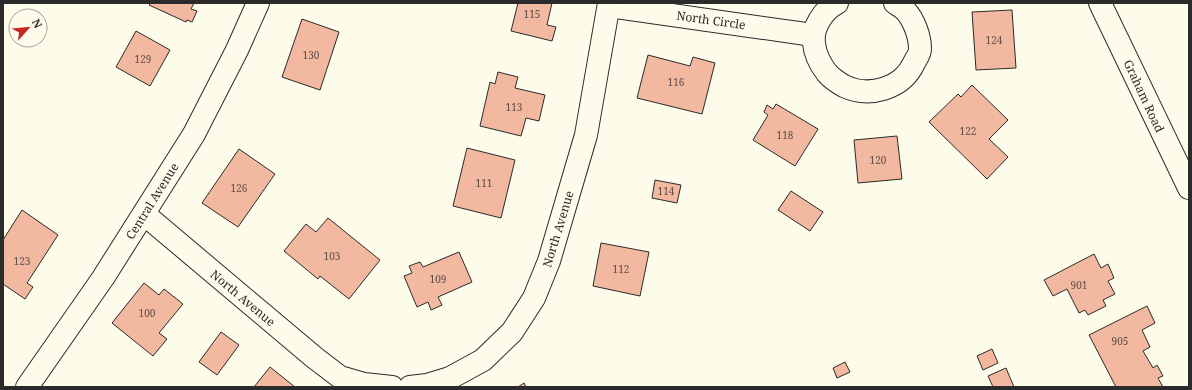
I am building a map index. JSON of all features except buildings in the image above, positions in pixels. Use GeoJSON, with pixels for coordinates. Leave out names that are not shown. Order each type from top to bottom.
{"type":"FeatureCollection","features":[{"type":"Feature","properties":{"kind":"street","name":"Central Avenue"},"geometry":{"type":"LineString","coordinates":[[27,387],[103,278],[194,134],[238,50],[258,3]]}},
{"type":"Feature","properties":{"kind":"street"},"geometry":{"type":"LineString","coordinates":[[836,3],[832,5],[818,22],[813,35],[819,64],[833,80],[853,90],[867,92],[888,88],[900,81],[911,70],[920,50],[917,29],[905,10],[895,3]]}},
{"type":"Feature","properties":{"kind":"street","name":"Graham Road"},"geometry":{"type":"LineString","coordinates":[[1100,3],[1189,188]]}},
{"type":"Feature","properties":{"kind":"street","name":"North Avenue"},"geometry":{"type":"LineString","coordinates":[[410,387],[427,385],[450,378],[483,360],[512,332],[534,298],[549,261],[586,135],[609,4]]}},
{"type":"Feature","properties":{"kind":"street","name":"North Circle"},"geometry":{"type":"LineString","coordinates":[[609,4],[813,35]]}},
{"type":"Feature","properties":{"kind":"street","name":"North Avenue"},"geometry":{"type":"LineString","coordinates":[[144,214],[315,358],[340,377],[364,384],[392,387]]}}]}
